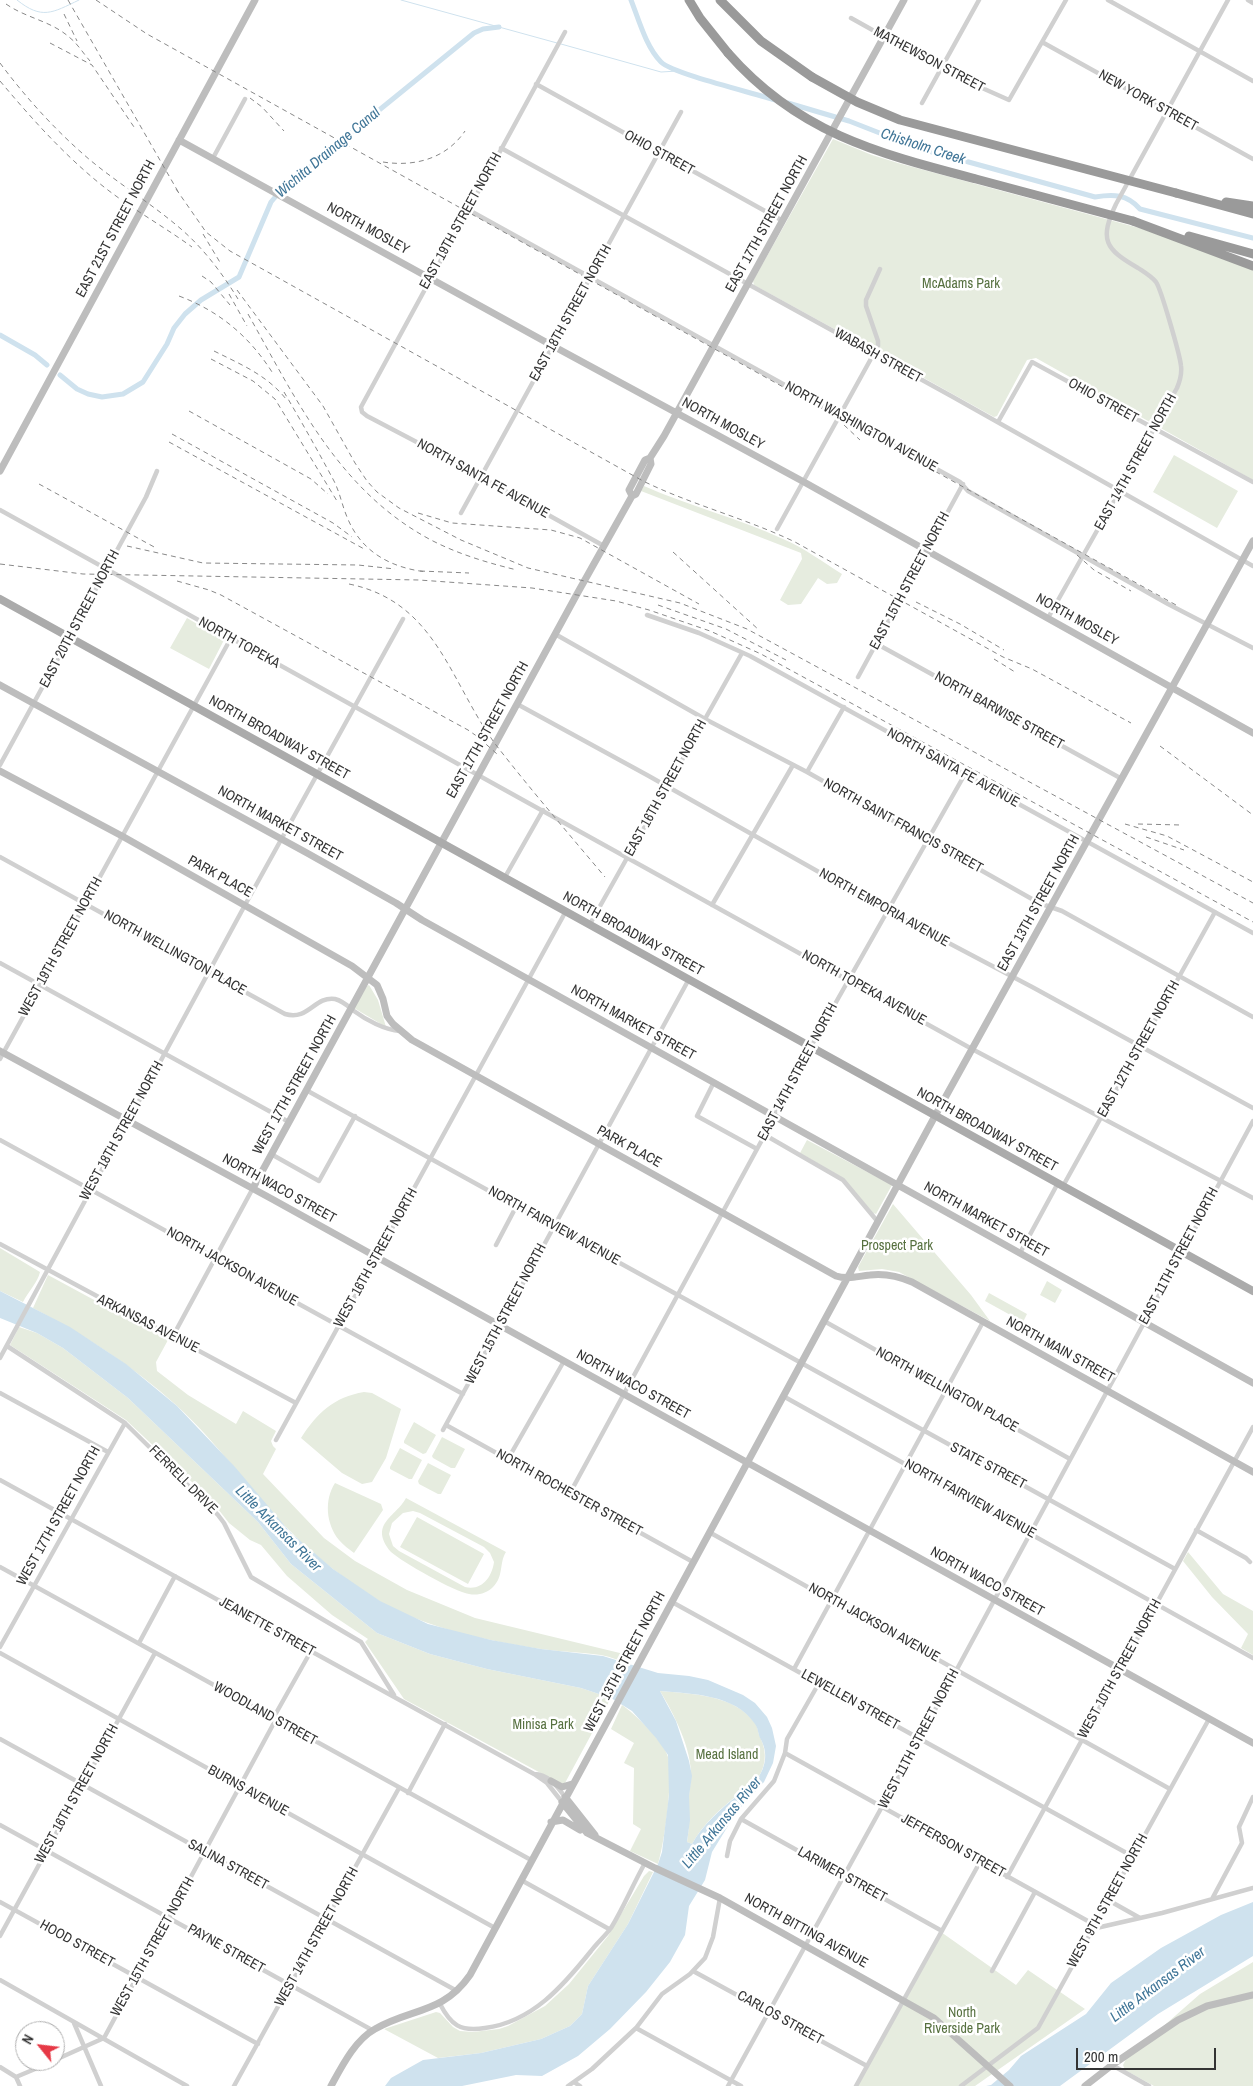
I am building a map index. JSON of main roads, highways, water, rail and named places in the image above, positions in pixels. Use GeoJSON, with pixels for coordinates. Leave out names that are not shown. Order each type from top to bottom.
{"type":"FeatureCollection","features":[{"type":"Feature","properties":{"kind":"highway"},"geometry":{"type":"LineString","coordinates":[[689,0],[700,18],[746,73],[780,102],[819,127],[855,144],[903,160],[1253,254]]}},
{"type":"Feature","properties":{"kind":"highway"},"geometry":{"type":"LineString","coordinates":[[720,0],[761,41],[812,77],[857,102],[900,120],[1253,214]]}},
{"type":"Feature","properties":{"kind":"highway"},"geometry":{"type":"LineString","coordinates":[[1176,193],[1253,206]]}},
{"type":"Feature","properties":{"kind":"highway"},"geometry":{"type":"LineString","coordinates":[[1133,221],[1253,266]]}},
{"type":"Feature","properties":{"kind":"main road","name":"NORTH BROADWAY STREET"},"geometry":{"type":"LineString","coordinates":[[0,600],[194,705],[1253,1291]]}},
{"type":"Feature","properties":{"kind":"water","name":"Little Arkansas River"},"geometry":{"type":"Polygon","coordinates":[[[0,1291],[70,1327],[126,1364],[177,1406],[235,1467],[290,1532],[333,1569],[380,1601],[428,1624],[491,1640],[541,1649],[603,1656],[658,1673],[708,1680],[743,1695],[755,1703],[767,1717],[772,1728],[776,1746],[773,1763],[764,1782],[736,1813],[712,1852],[705,1880],[689,1906],[685,1935],[670,1962],[646,1992],[610,2029],[578,2056],[542,2076],[516,2075],[462,2086],[385,2086],[391,2078],[423,2060],[481,2053],[541,2039],[570,2026],[582,2014],[588,1986],[628,1924],[658,1864],[662,1852],[669,1795],[668,1755],[656,1738],[632,1711],[611,1698],[581,1688],[487,1669],[430,1654],[377,1633],[291,1564],[258,1522],[128,1398],[63,1348],[37,1333],[0,1318],[0,1291]],[[660,1691],[676,1721],[689,1761],[692,1776],[687,1842],[692,1844],[713,1817],[758,1778],[764,1767],[765,1749],[755,1724],[736,1707],[712,1697],[660,1691]]]}},
{"type":"Feature","properties":{"kind":"water","name":"Little Arkansas River"},"geometry":{"type":"Polygon","coordinates":[[[1253,1902],[1253,1956],[1158,2014],[1060,2086],[986,2086],[991,2085],[1009,2070],[1021,2056],[1086,2014],[1111,1983],[1161,1948],[1221,1915],[1253,1902]]]}},
{"type":"Feature","properties":{"kind":"waterway"},"geometry":{"type":"LineString","coordinates":[[17,0],[40,12],[54,11],[79,0]]}},
{"type":"Feature","properties":{"kind":"waterway"},"geometry":{"type":"LineString","coordinates":[[401,0],[557,43]]}},
{"type":"Feature","properties":{"kind":"waterway","name":"Chisholm Creek"},"geometry":{"type":"LineString","coordinates":[[631,0],[651,49],[661,62],[668,67],[775,100]]}},
{"type":"Feature","properties":{"kind":"waterway","name":"Wichita Drainage Canal"},"geometry":{"type":"LineString","coordinates":[[60,375],[77,389],[102,397],[123,394],[143,382],[167,344],[174,328],[185,314],[201,300],[239,277],[271,202],[282,189],[474,33],[483,29],[499,27]]}},
{"type":"Feature","properties":{"kind":"waterway"},"geometry":{"type":"LineString","coordinates":[[561,44],[661,72],[678,71]]}},
{"type":"Feature","properties":{"kind":"waterway","name":"Chisholm Creek"},"geometry":{"type":"LineString","coordinates":[[788,103],[849,121],[918,148],[1095,197],[1119,196],[1130,200],[1140,209],[1253,238]]}},
{"type":"Feature","properties":{"kind":"waterway","name":"Wichita Drainage Canal"},"geometry":{"type":"LineString","coordinates":[[0,335],[35,355],[47,365]]}},
{"type":"Feature","properties":{"kind":"railway"},"geometry":{"type":"LineString","coordinates":[[68,0],[180,195]]}},
{"type":"Feature","properties":{"kind":"railway"},"geometry":{"type":"LineString","coordinates":[[96,0],[147,34],[1176,605]]}},
{"type":"Feature","properties":{"kind":"railway"},"geometry":{"type":"LineString","coordinates":[[6,4],[62,32],[75,42],[90,61]]}},
{"type":"Feature","properties":{"kind":"railway"},"geometry":{"type":"LineString","coordinates":[[64,14],[77,41]]}},
{"type":"Feature","properties":{"kind":"railway"},"geometry":{"type":"LineString","coordinates":[[50,43],[92,65],[134,127]]}},
{"type":"Feature","properties":{"kind":"railway"},"geometry":{"type":"LineString","coordinates":[[0,63],[20,89],[66,138],[101,169],[170,220],[189,237],[212,262],[238,299]]}},
{"type":"Feature","properties":{"kind":"railway"},"geometry":{"type":"LineString","coordinates":[[0,81],[49,137],[76,163],[125,203],[192,247]]}},
{"type":"Feature","properties":{"kind":"railway"},"geometry":{"type":"LineString","coordinates":[[250,98],[262,107],[284,131]]}},
{"type":"Feature","properties":{"kind":"railway"},"geometry":{"type":"LineString","coordinates":[[383,162],[406,163],[428,159],[449,148],[465,131]]}},
{"type":"Feature","properties":{"kind":"railway"},"geometry":{"type":"LineString","coordinates":[[176,189],[206,232],[230,251],[643,481],[795,542],[1003,657],[1032,669],[1131,723]]}},
{"type":"Feature","properties":{"kind":"railway"},"geometry":{"type":"LineString","coordinates":[[203,234],[221,264]]}},
{"type":"Feature","properties":{"kind":"railway"},"geometry":{"type":"LineString","coordinates":[[202,276],[211,282],[230,305]]}},
{"type":"Feature","properties":{"kind":"railway"},"geometry":{"type":"LineString","coordinates":[[237,290],[323,406],[367,481],[377,492],[399,508],[461,540],[528,568],[680,603],[747,629],[1253,903]]}},
{"type":"Feature","properties":{"kind":"railway"},"geometry":{"type":"LineString","coordinates":[[229,294],[247,326]]}},
{"type":"Feature","properties":{"kind":"railway"},"geometry":{"type":"LineString","coordinates":[[179,296],[207,309],[232,326],[253,347],[272,372]]}},
{"type":"Feature","properties":{"kind":"railway"},"geometry":{"type":"LineString","coordinates":[[248,314],[284,379],[323,441],[370,496],[399,520],[431,540],[473,558],[517,570]]}},
{"type":"Feature","properties":{"kind":"railway"},"geometry":{"type":"LineString","coordinates":[[214,351],[262,377],[286,399]]}},
{"type":"Feature","properties":{"kind":"railway"},"geometry":{"type":"LineString","coordinates":[[211,359],[253,381],[275,399],[337,501]]}},
{"type":"Feature","properties":{"kind":"railway"},"geometry":{"type":"LineString","coordinates":[[284,392],[334,481],[347,517],[360,540],[369,549],[390,562],[401,567],[427,572]]}},
{"type":"Feature","properties":{"kind":"railway"},"geometry":{"type":"LineString","coordinates":[[189,411],[311,479],[328,494]]}},
{"type":"Feature","properties":{"kind":"railway"},"geometry":{"type":"LineString","coordinates":[[844,425],[860,440]]}},
{"type":"Feature","properties":{"kind":"railway"},"geometry":{"type":"LineString","coordinates":[[172,434],[333,523],[352,537]]}},
{"type":"Feature","properties":{"kind":"railway"},"geometry":{"type":"LineString","coordinates":[[169,442],[366,550]]}},
{"type":"Feature","properties":{"kind":"railway"},"geometry":{"type":"LineString","coordinates":[[39,484],[156,548]]}},
{"type":"Feature","properties":{"kind":"railway"},"geometry":{"type":"LineString","coordinates":[[418,513],[452,523],[551,530],[580,538],[699,604]]}},
{"type":"Feature","properties":{"kind":"railway"},"geometry":{"type":"LineString","coordinates":[[127,546],[203,563],[358,565],[395,569]]}},
{"type":"Feature","properties":{"kind":"railway"},"geometry":{"type":"LineString","coordinates":[[673,552],[759,630]]}},
{"type":"Feature","properties":{"kind":"railway"},"geometry":{"type":"LineString","coordinates":[[1077,555],[1094,570],[1131,591]]}},
{"type":"Feature","properties":{"kind":"railway"},"geometry":{"type":"LineString","coordinates":[[0,564],[83,574],[419,580],[532,588],[616,601],[649,610],[710,631],[761,654],[1253,922]]}},
{"type":"Feature","properties":{"kind":"railway"},"geometry":{"type":"LineString","coordinates":[[420,571],[469,573]]}},
{"type":"Feature","properties":{"kind":"railway"},"geometry":{"type":"LineString","coordinates":[[177,581],[221,595],[468,730],[497,754]]}},
{"type":"Feature","properties":{"kind":"railway"},"geometry":{"type":"LineString","coordinates":[[349,584],[379,594],[403,608],[422,627],[438,648],[496,745],[605,877]]}},
{"type":"Feature","properties":{"kind":"railway"},"geometry":{"type":"LineString","coordinates":[[916,602],[960,624],[1004,650]]}},
{"type":"Feature","properties":{"kind":"railway"},"geometry":{"type":"LineString","coordinates":[[658,605],[726,629],[786,660]]}},
{"type":"Feature","properties":{"kind":"railway"},"geometry":{"type":"LineString","coordinates":[[994,659],[1015,672]]}},
{"type":"Feature","properties":{"kind":"railway"},"geometry":{"type":"LineString","coordinates":[[1160,746],[1253,815]]}},
{"type":"Feature","properties":{"kind":"railway"},"geometry":{"type":"LineString","coordinates":[[1125,824],[1167,836],[1253,882]]}},
{"type":"Feature","properties":{"kind":"railway"},"geometry":{"type":"LineString","coordinates":[[1138,824],[1181,825]]}},
{"type":"Feature","properties":{"kind":"railway"},"geometry":{"type":"LineString","coordinates":[[1146,837],[1184,850]]}},
{"type":"Feature","properties":{"kind":"park label","name":"McAdams Park"},"geometry":{"type":"Point","coordinates":[961,284]}},
{"type":"Feature","properties":{"kind":"park label","name":"Prospect Park"},"geometry":{"type":"Point","coordinates":[897,1246]}},
{"type":"Feature","properties":{"kind":"park label","name":"Minisa Park"},"geometry":{"type":"Point","coordinates":[543,1725]}},
{"type":"Feature","properties":{"kind":"park label","name":"Mead Island"},"geometry":{"type":"Point","coordinates":[727,1755]}},
{"type":"Feature","properties":{"kind":"park label","name":"North Riverside Park"},"geometry":{"type":"Point","coordinates":[962,2022]}}]}
